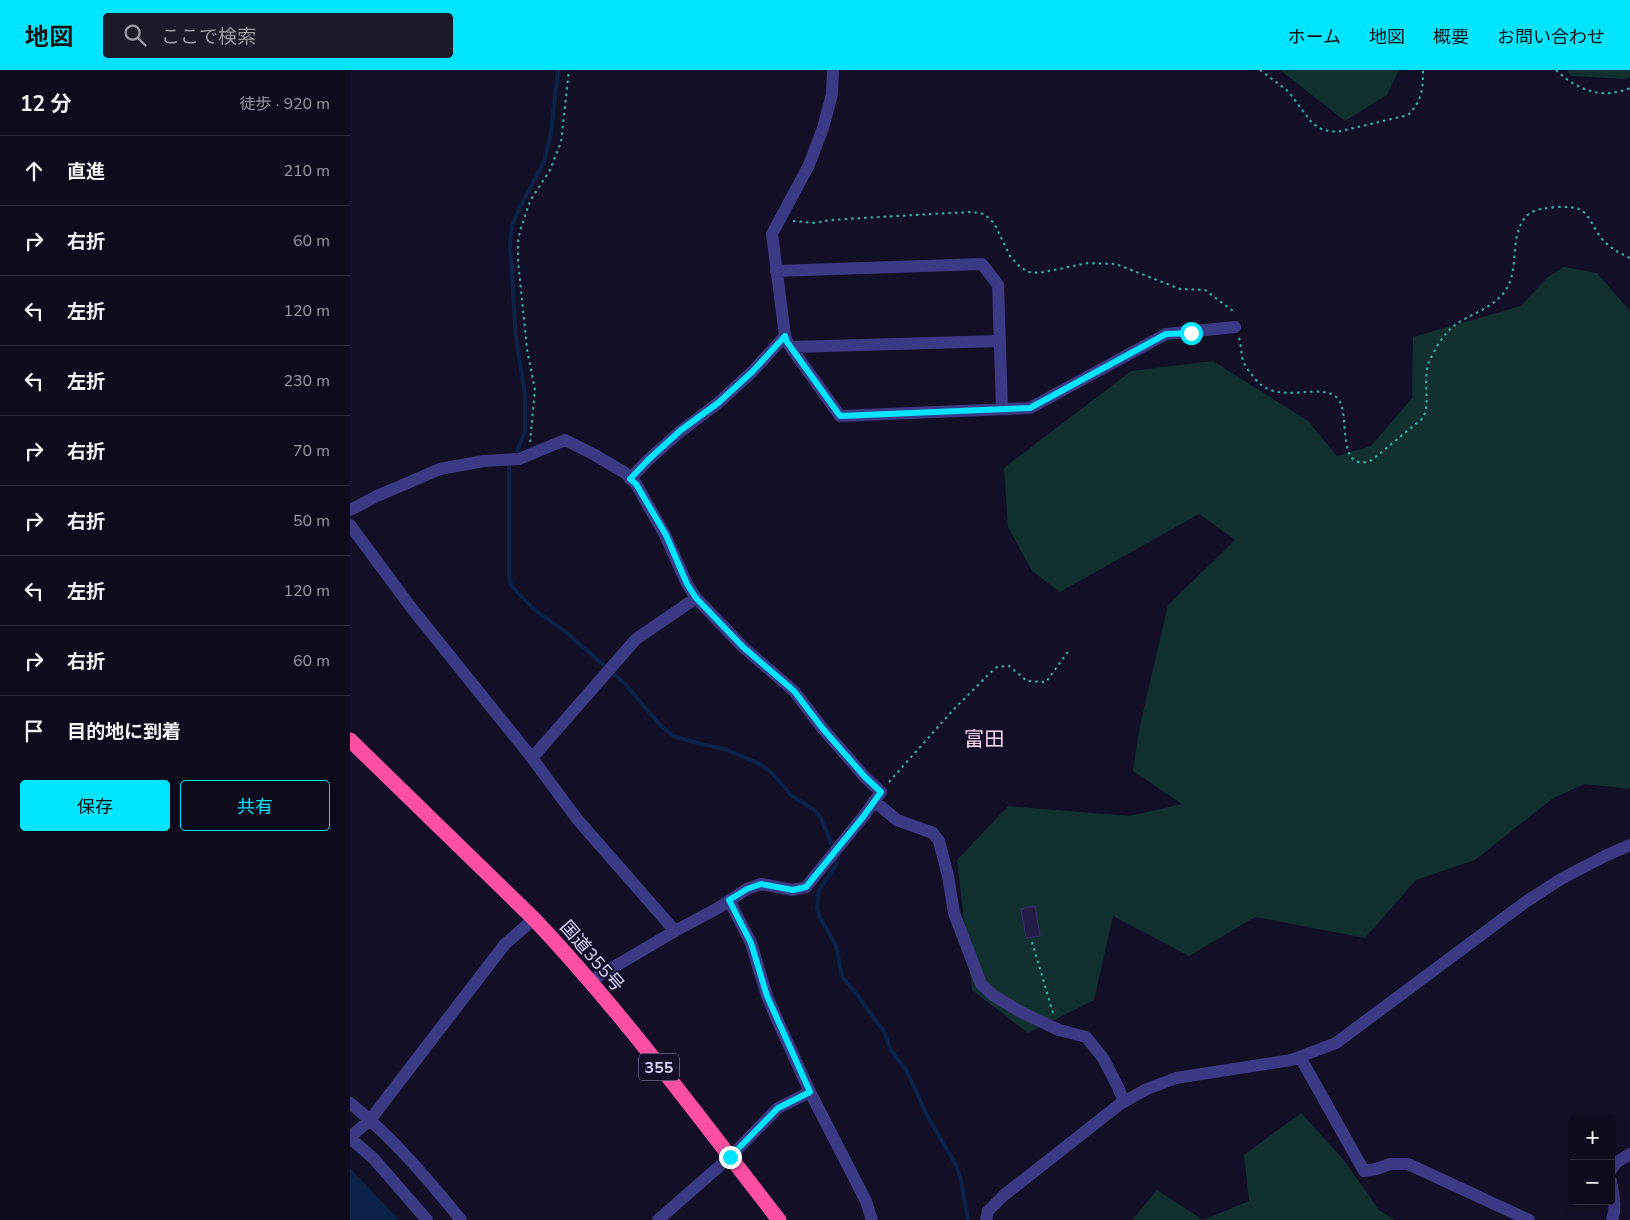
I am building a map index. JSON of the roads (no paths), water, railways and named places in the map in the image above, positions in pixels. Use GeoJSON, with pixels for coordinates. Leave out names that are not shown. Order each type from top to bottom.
{"type":"FeatureCollection","features":[{"type":"Feature","properties":{"kind":"highway","name":"国道355号"},"geometry":{"type":"LineString","coordinates":[[350,740],[534,919],[590,981],[779,1220]]}},
{"type":"Feature","properties":{"kind":"street"},"geometry":{"type":"LineString","coordinates":[[833,70],[832,94],[823,128],[809,165],[772,234],[788,342],[840,416],[1030,408],[1166,334],[1235,327]]}},
{"type":"Feature","properties":{"kind":"street"},"geometry":{"type":"LineString","coordinates":[[776,271],[982,264],[998,285],[1002,410]]}},
{"type":"Feature","properties":{"kind":"street"},"geometry":{"type":"LineString","coordinates":[[630,479],[681,430],[718,403],[788,342],[1000,340]]}},
{"type":"Feature","properties":{"kind":"street"},"geometry":{"type":"LineString","coordinates":[[350,510],[440,468],[484,460],[519,459],[565,440],[625,473],[636,484],[666,535],[687,584],[696,598],[743,647],[794,691],[823,729],[865,777],[896,820],[933,833],[939,841],[944,855],[954,914],[981,984],[994,996],[1021,1012],[1059,1030],[1086,1037],[1103,1058],[1124,1102]]}},
{"type":"Feature","properties":{"kind":"street"},"geometry":{"type":"LineString","coordinates":[[350,525],[413,610],[532,758],[577,819],[675,931]]}},
{"type":"Feature","properties":{"kind":"street"},"geometry":{"type":"LineString","coordinates":[[532,758],[636,639],[696,598]]}},
{"type":"Feature","properties":{"kind":"street"},"geometry":{"type":"LineString","coordinates":[[590,981],[718,908],[747,889],[761,884],[793,890],[806,887],[878,796]]}},
{"type":"Feature","properties":{"kind":"street"},"geometry":{"type":"LineString","coordinates":[[986,1220],[988,1211],[1003,1196],[1124,1102],[1147,1089],[1176,1078],[1291,1060],[1336,1043],[1524,903],[1561,879],[1630,845]]}},
{"type":"Feature","properties":{"kind":"street"},"geometry":{"type":"LineString","coordinates":[[729,900],[751,943],[767,996],[810,1092],[866,1201],[872,1220]]}},
{"type":"Feature","properties":{"kind":"street"},"geometry":{"type":"LineString","coordinates":[[427,1220],[374,1159],[350,1137],[370,1120],[505,944],[534,919]]}},
{"type":"Feature","properties":{"kind":"street"},"geometry":{"type":"LineString","coordinates":[[1300,1057],[1364,1171],[1390,1164],[1408,1164],[1529,1220]]}},
{"type":"Feature","properties":{"kind":"street"},"geometry":{"type":"LineString","coordinates":[[658,1220],[730,1157],[778,1108],[810,1092]]}},
{"type":"Feature","properties":{"kind":"street"},"geometry":{"type":"LineString","coordinates":[[350,1103],[370,1120],[427,1178],[461,1220]]}},
{"type":"Feature","properties":{"kind":"street"},"geometry":{"type":"LineString","coordinates":[[1615,1165],[1630,1154]]}},
{"type":"Feature","properties":{"kind":"street"},"geometry":{"type":"LineString","coordinates":[[1612,1220],[1615,1205]]}},
{"type":"Feature","properties":{"kind":"water"},"geometry":{"type":"Polygon","coordinates":[[[350,1168],[399,1220],[350,1220],[350,1168]]]}},
{"type":"Feature","properties":{"kind":"waterway"},"geometry":{"type":"LineString","coordinates":[[517,451],[525,432],[525,394],[516,338],[510,244],[512,226],[544,162],[551,133],[558,70]]}},
{"type":"Feature","properties":{"kind":"waterway"},"geometry":{"type":"LineString","coordinates":[[509,467],[509,576],[511,585],[535,610],[567,633],[625,684],[660,725],[673,736],[724,749],[758,763],[771,772],[791,795],[814,810],[821,818],[832,846]]}},
{"type":"Feature","properties":{"kind":"waterway"},"geometry":{"type":"LineString","coordinates":[[837,860],[836,865],[819,890],[817,909],[836,946],[842,977],[885,1033],[890,1049],[906,1070],[928,1117],[956,1165],[961,1180],[968,1220]]}},
{"type":"Feature","properties":{"kind":"district","name":"富田"},"geometry":{"type":"Point","coordinates":[984,739]}}]}
